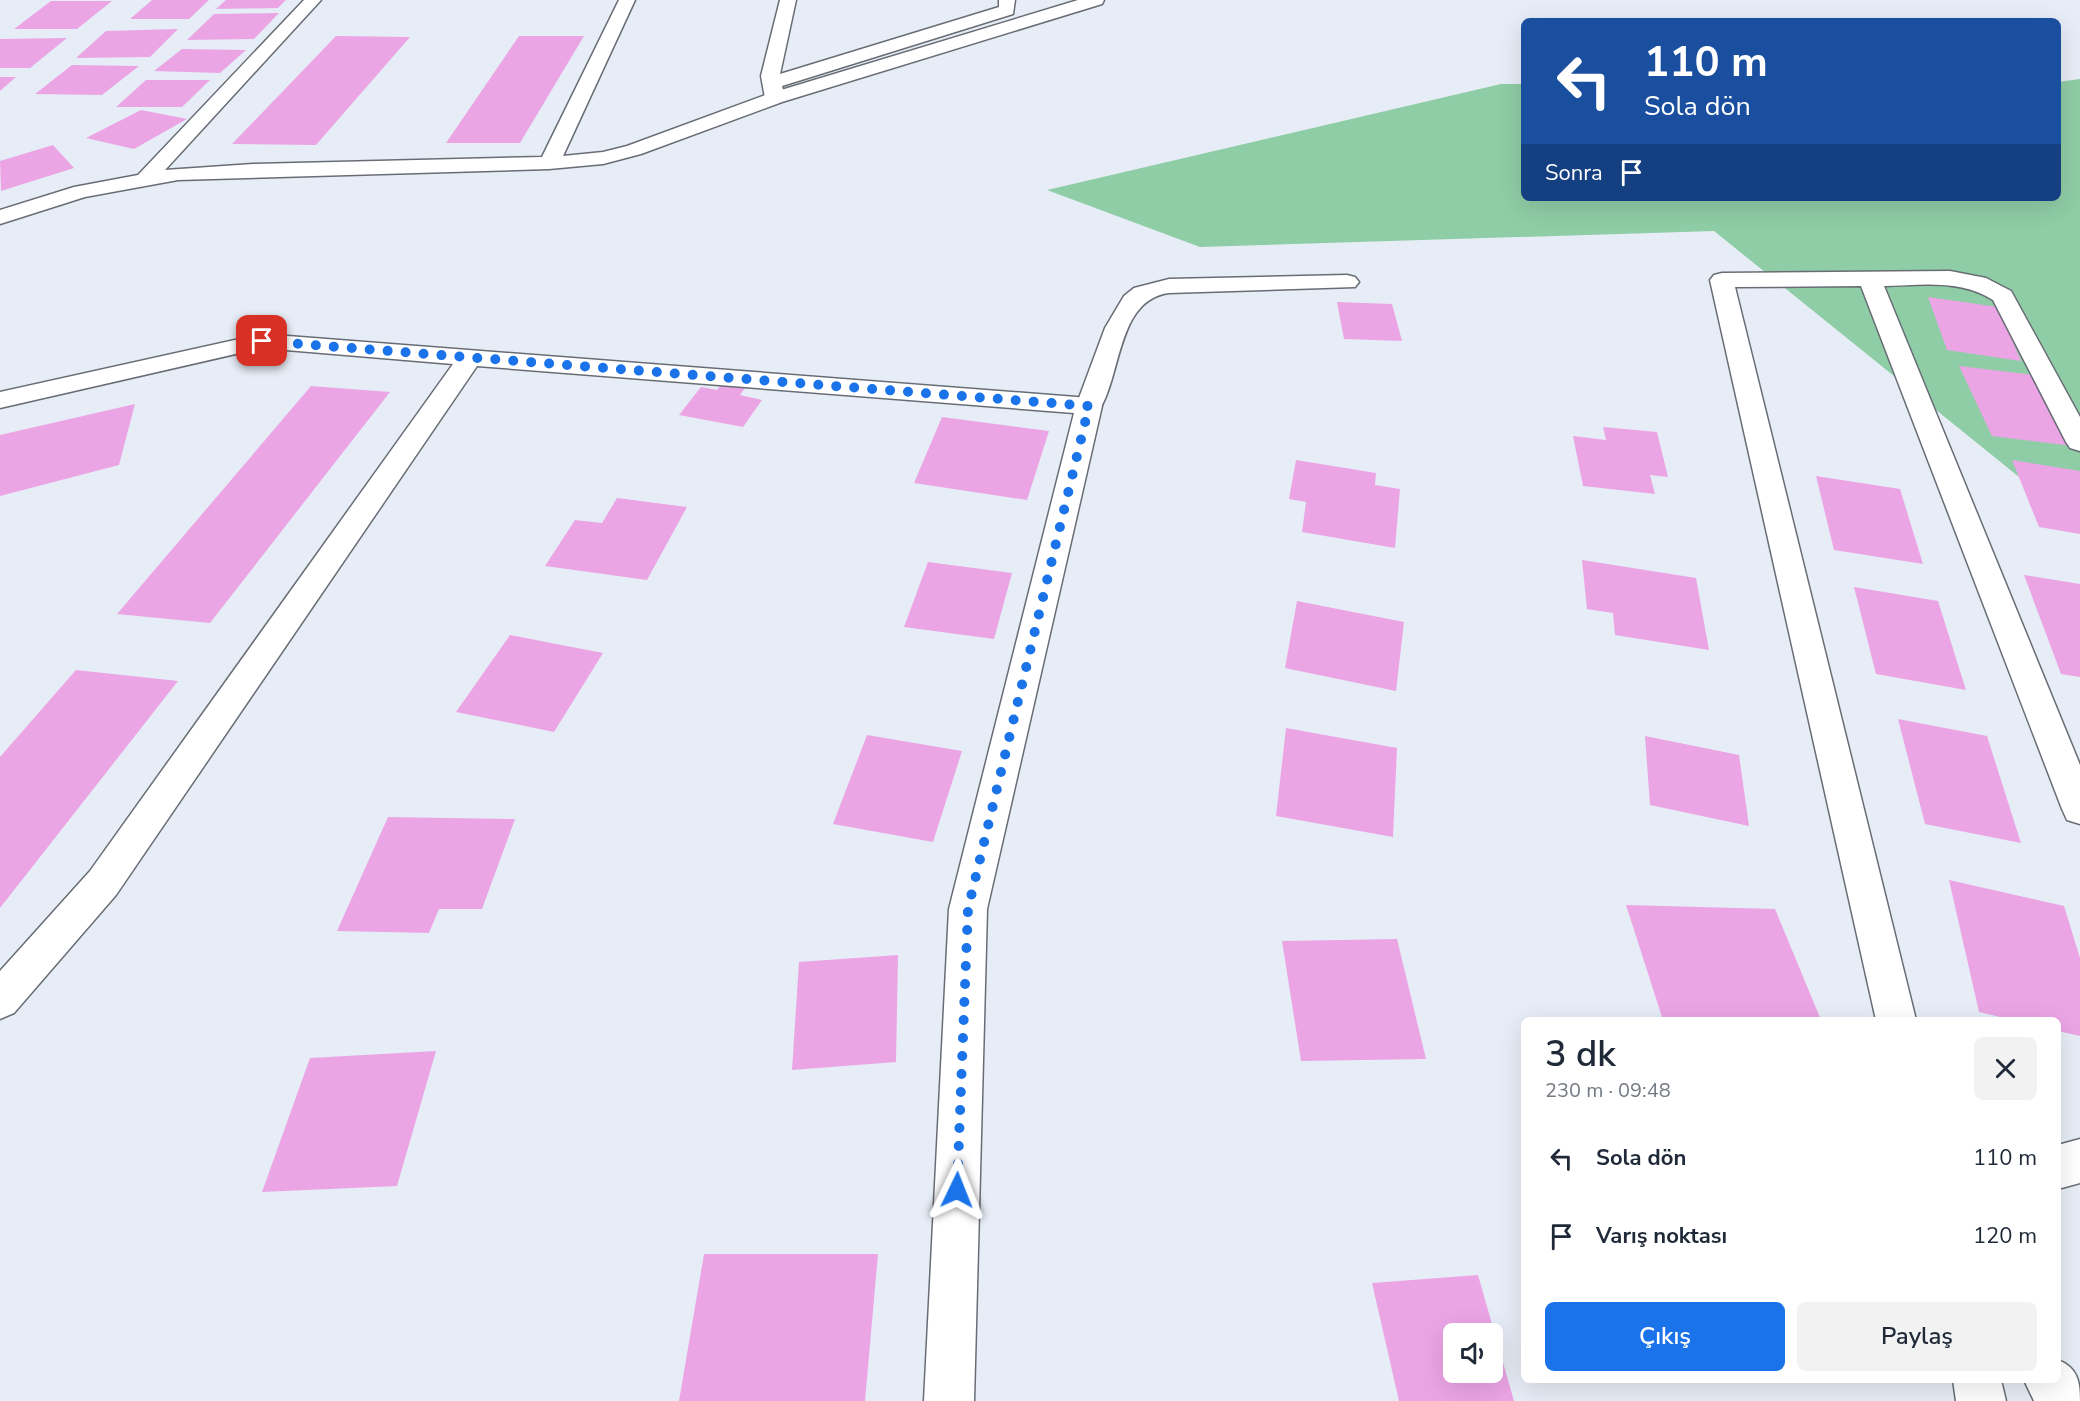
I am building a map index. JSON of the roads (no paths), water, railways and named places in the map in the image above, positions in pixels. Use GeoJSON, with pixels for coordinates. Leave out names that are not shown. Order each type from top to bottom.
{"type":"FeatureCollection","features":[{"type":"Feature","properties":{"kind":"street"},"geometry":{"type":"LineString","coordinates":[[146,178],[313,0]]}},
{"type":"Feature","properties":{"kind":"street"},"geometry":{"type":"LineString","coordinates":[[549,163],[627,0]]}},
{"type":"Feature","properties":{"kind":"street"},"geometry":{"type":"LineString","coordinates":[[773,91],[770,76],[788,0]]}},
{"type":"Feature","properties":{"kind":"street"},"geometry":{"type":"LineString","coordinates":[[0,217],[81,191],[146,178],[216,171],[549,163],[603,158],[634,150],[773,91],[1007,9],[1007,0]]}},
{"type":"Feature","properties":{"kind":"street"},"geometry":{"type":"LineString","coordinates":[[773,91],[1096,0]]}},
{"type":"Feature","properties":{"kind":"street"},"geometry":{"type":"LineString","coordinates":[[1870,279],[2080,809]]}},
{"type":"Feature","properties":{"kind":"street"},"geometry":{"type":"LineString","coordinates":[[1895,1017],[1722,280],[1963,279],[1991,288],[2003,296],[2080,442]]}},
{"type":"Feature","properties":{"kind":"street"},"geometry":{"type":"LineString","coordinates":[[949,1401],[968,909],[1089,406],[1121,318],[1132,302],[1143,292],[1168,286],[1347,282]]}},
{"type":"Feature","properties":{"kind":"street"},"geometry":{"type":"LineString","coordinates":[[0,400],[262,341],[1089,406]]}},
{"type":"Feature","properties":{"kind":"street"},"geometry":{"type":"LineString","coordinates":[[0,1000],[102,883],[470,358]]}},
{"type":"Feature","properties":{"kind":"street"},"geometry":{"type":"LineString","coordinates":[[2061,1166],[2080,1161]]}},
{"type":"Feature","properties":{"kind":"street"},"geometry":{"type":"LineString","coordinates":[[1978,1383],[1981,1401]]}},
{"type":"Feature","properties":{"kind":"street"},"geometry":{"type":"LineString","coordinates":[[2050,1383],[2065,1401]]}}]}
